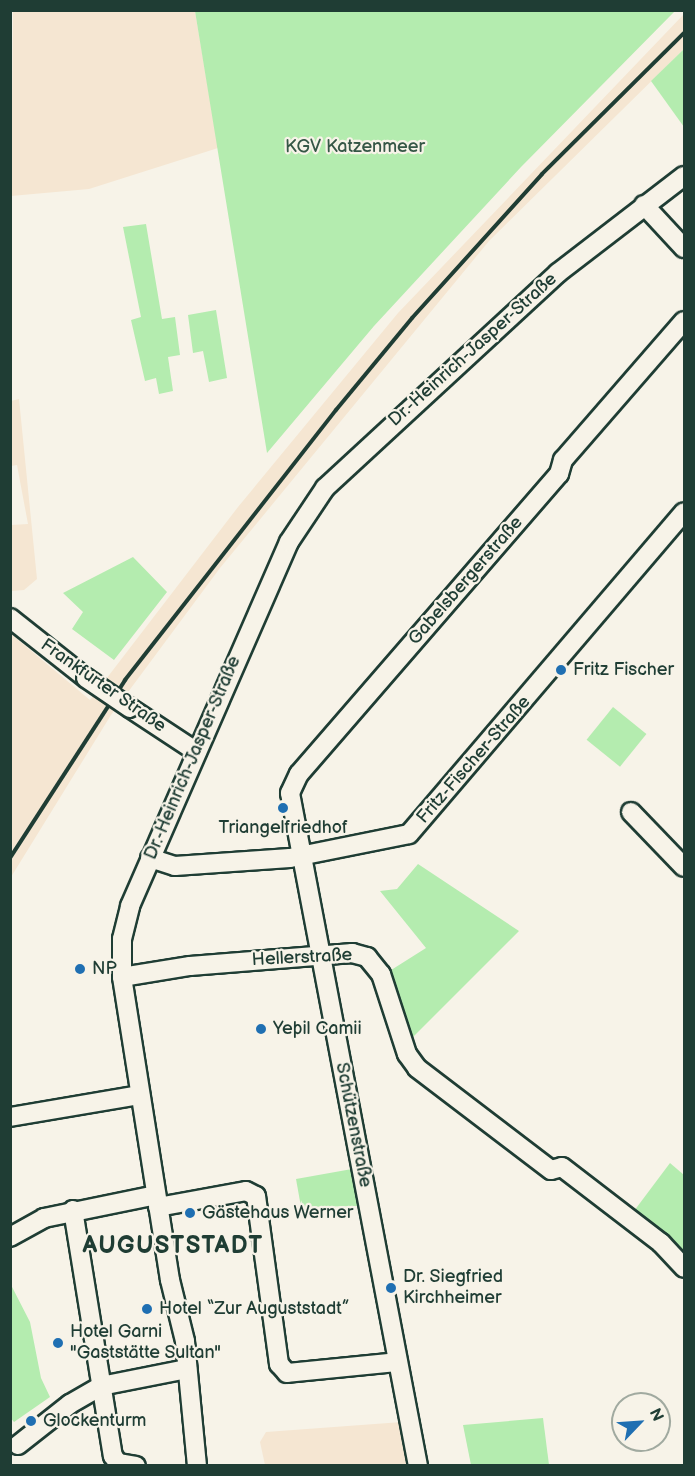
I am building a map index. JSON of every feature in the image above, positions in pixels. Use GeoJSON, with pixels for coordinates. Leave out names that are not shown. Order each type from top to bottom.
{"type":"FeatureCollection","features":[{"type":"Feature","properties":{"kind":"street","name":"Dr.-Heinrich-Jasper-Straße"},"geometry":{"type":"LineString","coordinates":[[197,1466],[180,1310],[170,1280],[123,977],[124,924],[150,858],[289,542],[326,488],[477,344],[590,246],[684,176]]}},
{"type":"Feature","properties":{"kind":"street"},"geometry":{"type":"LineString","coordinates":[[644,205],[684,248]]}},
{"type":"Feature","properties":{"kind":"street","name":"Gabelsbergerstraße"},"geometry":{"type":"LineString","coordinates":[[302,856],[290,793],[299,774],[559,474],[563,460],[684,321]]}},
{"type":"Feature","properties":{"kind":"street","name":"Fritz-Fischer-Straße"},"geometry":{"type":"LineString","coordinates":[[150,858],[175,866],[302,856],[409,834],[565,656],[684,512]]}},
{"type":"Feature","properties":{"kind":"street","name":"Frankfurter Straße"},"geometry":{"type":"LineString","coordinates":[[10,618],[86,678],[197,752]]}},
{"type":"Feature","properties":{"kind":"street"},"geometry":{"type":"LineString","coordinates":[[631,812],[684,867]]}},
{"type":"Feature","properties":{"kind":"street","name":"Schützenstraße"},"geometry":{"type":"LineString","coordinates":[[302,856],[418,1466]]}},
{"type":"Feature","properties":{"kind":"street","name":"Hellerstraße"},"geometry":{"type":"LineString","coordinates":[[123,977],[190,966],[352,953],[374,962],[381,974],[411,1061],[550,1170],[562,1167],[661,1243],[684,1268]]}},
{"type":"Feature","properties":{"kind":"street"},"geometry":{"type":"LineString","coordinates":[[10,1117],[140,1095]]}},
{"type":"Feature","properties":{"kind":"street"},"geometry":{"type":"LineString","coordinates":[[10,1237],[34,1222],[73,1210],[246,1191],[256,1196],[282,1369],[307,1372],[397,1362]]}},
{"type":"Feature","properties":{"kind":"street"},"geometry":{"type":"LineString","coordinates":[[73,1210],[112,1456],[127,1464]]}},
{"type":"Feature","properties":{"kind":"street"},"geometry":{"type":"LineString","coordinates":[[18,1445],[70,1404],[101,1386],[187,1369]]}},
{"type":"Feature","properties":{"kind":"shaded area"},"geometry":{"type":"Polygon","coordinates":[[[13,11],[195,11],[218,148],[89,189],[11,196],[13,11]]]}},
{"type":"Feature","properties":{"kind":"shaded area"},"geometry":{"type":"Polygon","coordinates":[[[684,14],[684,49],[489,241],[220,568],[111,715],[11,877],[11,634],[90,700],[238,507],[398,313],[684,14]]]}},
{"type":"Feature","properties":{"kind":"shaded area"},"geometry":{"type":"Polygon","coordinates":[[[19,399],[37,579],[24,590],[11,591],[11,525],[28,524],[17,465],[11,466],[11,401],[19,399]]]}},
{"type":"Feature","properties":{"kind":"shaded area"},"geometry":{"type":"Polygon","coordinates":[[[402,1422],[410,1465],[265,1465],[260,1442],[266,1432],[402,1422]]]}},
{"type":"Feature","properties":{"kind":"green space","name":"KGV Katzenmeer"},"geometry":{"type":"Polygon","coordinates":[[[195,10],[675,11],[521,167],[374,326],[267,453],[195,10]]]}},
{"type":"Feature","properties":{"kind":"green space"},"geometry":{"type":"Polygon","coordinates":[[[684,49],[684,127],[651,81],[684,49]]]}},
{"type":"Feature","properties":{"kind":"green space"},"geometry":{"type":"Polygon","coordinates":[[[146,224],[162,319],[175,317],[180,355],[168,357],[173,391],[159,394],[156,378],[145,381],[131,320],[141,317],[123,227],[146,224]]]}},
{"type":"Feature","properties":{"kind":"green space"},"geometry":{"type":"Polygon","coordinates":[[[216,310],[227,378],[209,382],[203,351],[193,353],[188,315],[216,310]]]}},
{"type":"Feature","properties":{"kind":"green space"},"geometry":{"type":"Polygon","coordinates":[[[133,557],[167,592],[114,660],[72,629],[83,612],[63,593],[133,557]]]}},
{"type":"Feature","properties":{"kind":"green space"},"geometry":{"type":"Polygon","coordinates":[[[613,707],[646,734],[620,767],[587,740],[613,707]]]}},
{"type":"Feature","properties":{"kind":"green space"},"geometry":{"type":"Polygon","coordinates":[[[418,864],[519,931],[410,1040],[388,972],[426,948],[380,891],[397,889],[418,864]]]}},
{"type":"Feature","properties":{"kind":"green space"},"geometry":{"type":"Polygon","coordinates":[[[670,1163],[684,1175],[684,1253],[634,1211],[670,1163]]]}},
{"type":"Feature","properties":{"kind":"green space"},"geometry":{"type":"Polygon","coordinates":[[[352,1169],[359,1206],[301,1207],[296,1179],[352,1169]]]}},
{"type":"Feature","properties":{"kind":"green space"},"geometry":{"type":"Polygon","coordinates":[[[10,1283],[30,1322],[41,1378],[50,1397],[14,1422],[10,1417],[10,1283]]]}},
{"type":"Feature","properties":{"kind":"green space"},"geometry":{"type":"Polygon","coordinates":[[[543,1418],[549,1465],[471,1465],[463,1425],[543,1418]]]}},
{"type":"Feature","properties":{"kind":"railway"},"geometry":{"type":"LineString","coordinates":[[10,858],[125,680],[336,410],[412,318],[542,174],[684,33]]}},
{"type":"Feature","properties":{"kind":"place","name":"Fritz Fischer"},"geometry":{"type":"Point","coordinates":[561,670]}},
{"type":"Feature","properties":{"kind":"place","name":"Triangelfriedhof"},"geometry":{"type":"Point","coordinates":[283,808]}},
{"type":"Feature","properties":{"kind":"place","name":"NP"},"geometry":{"type":"Point","coordinates":[80,969]}},
{"type":"Feature","properties":{"kind":"place","name":"Yeþil Camii"},"geometry":{"type":"Point","coordinates":[261,1029]}},
{"type":"Feature","properties":{"kind":"place","name":"Gästehaus Werner"},"geometry":{"type":"Point","coordinates":[190,1213]}},
{"type":"Feature","properties":{"kind":"place","name":"Dr. Siegfried Kirchheimer"},"geometry":{"type":"Point","coordinates":[391,1288]}},
{"type":"Feature","properties":{"kind":"place","name":"Hotel “Zur Auguststadt”"},"geometry":{"type":"Point","coordinates":[147,1309]}},
{"type":"Feature","properties":{"kind":"place","name":"Hotel Garni \"Gaststätte Sultan\""},"geometry":{"type":"Point","coordinates":[58,1343]}},
{"type":"Feature","properties":{"kind":"place","name":"Glockenturm"},"geometry":{"type":"Point","coordinates":[31,1421]}},
{"type":"Feature","properties":{"kind":"district","name":"AUGUSTSTADT"},"geometry":{"type":"Point","coordinates":[173,1246]}}]}
